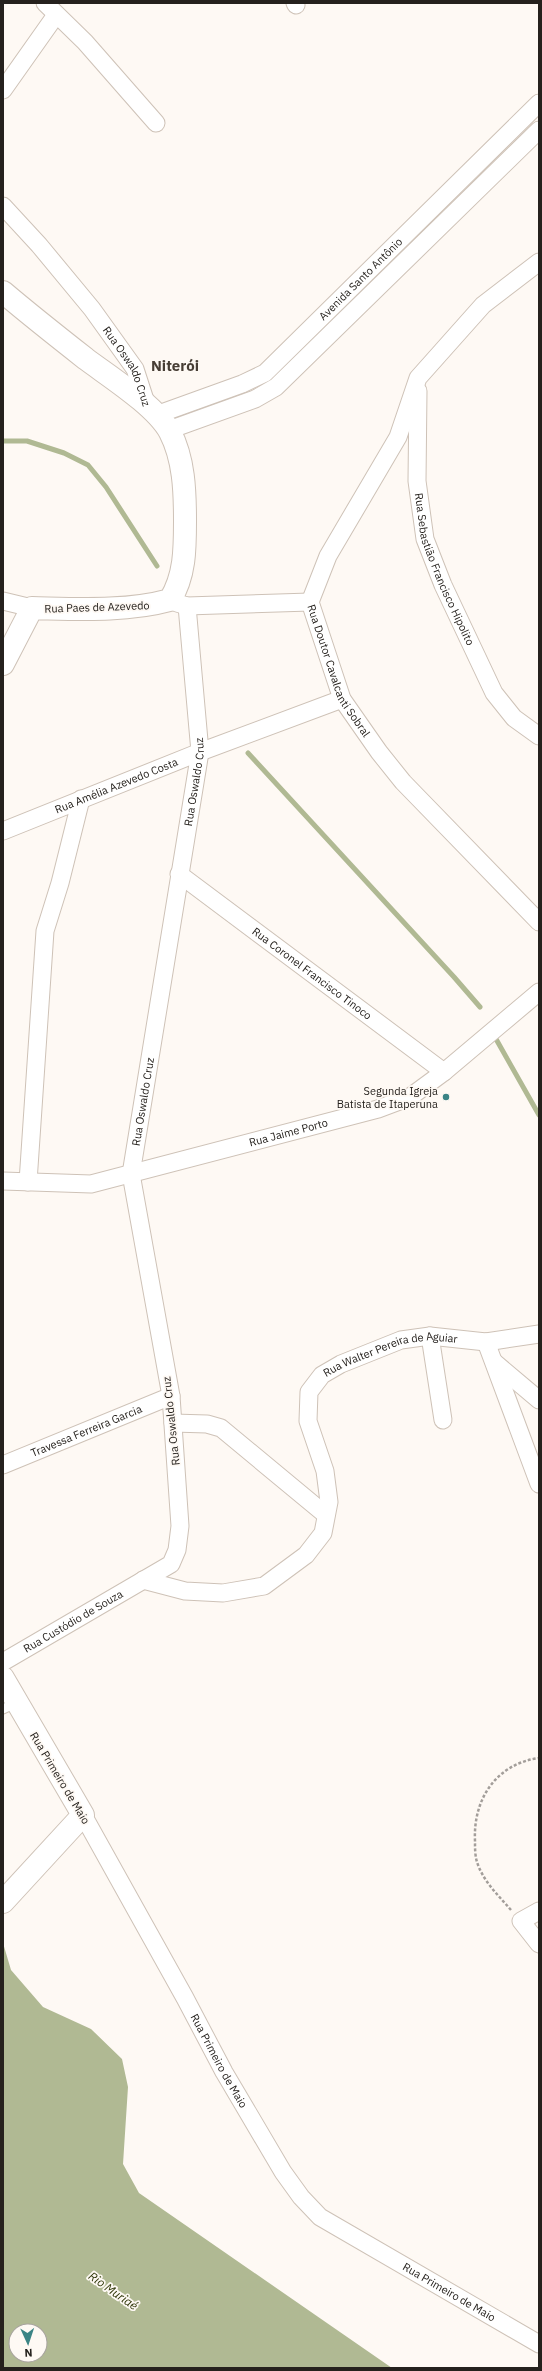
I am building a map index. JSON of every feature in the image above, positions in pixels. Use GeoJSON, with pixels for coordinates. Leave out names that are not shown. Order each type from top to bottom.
{"type":"FeatureCollection","features":[{"type":"Feature","properties":{"kind":"main road"},"geometry":{"type":"LineString","coordinates":[[3,292],[157,417]]}},
{"type":"Feature","properties":{"kind":"main road","name":"Rua Oswaldo Cruz"},"geometry":{"type":"LineString","coordinates":[[157,417],[175,442],[183,478],[185,515],[182,574],[178,588],[179,603]]}},
{"type":"Feature","properties":{"kind":"main road","name":"Rua Paes de Azevedo"},"geometry":{"type":"LineString","coordinates":[[32,608],[116,608],[179,603]]}},
{"type":"Feature","properties":{"kind":"main road"},"geometry":{"type":"LineString","coordinates":[[3,664],[32,608]]}},
{"type":"Feature","properties":{"kind":"main road","name":"Rua Primeiro de Maio"},"geometry":{"type":"LineString","coordinates":[[3,1678],[9,1706],[83,1815]]}},
{"type":"Feature","properties":{"kind":"main road"},"geometry":{"type":"LineString","coordinates":[[8,1897],[83,1815]]}},
{"type":"Feature","properties":{"kind":"street"},"geometry":{"type":"LineString","coordinates":[[3,90],[48,6],[86,42],[156,123]]}},
{"type":"Feature","properties":{"kind":"street","name":"Avenida Santo Antônio"},"geometry":{"type":"LineString","coordinates":[[157,417],[242,384],[265,373],[539,103]]}},
{"type":"Feature","properties":{"kind":"street","name":"Avenida Santo Antônio"},"geometry":{"type":"LineString","coordinates":[[157,417],[255,399],[276,387],[539,130]]}},
{"type":"Feature","properties":{"kind":"street"},"geometry":{"type":"LineString","coordinates":[[497,144],[511,158]]}},
{"type":"Feature","properties":{"kind":"street","name":"Rua Oswaldo Cruz"},"geometry":{"type":"LineString","coordinates":[[3,206],[39,245],[92,309],[135,370],[157,417]]}},
{"type":"Feature","properties":{"kind":"street"},"geometry":{"type":"LineString","coordinates":[[415,224],[429,238]]}},
{"type":"Feature","properties":{"kind":"street","name":"Rua Doutor Cavalcanti Sobral"},"geometry":{"type":"LineString","coordinates":[[539,262],[483,305],[418,378],[398,437],[328,556],[310,602],[342,699],[403,782],[539,922]]}},
{"type":"Feature","properties":{"kind":"street","name":"Rua Sebastião Francisco Hipolito"},"geometry":{"type":"LineString","coordinates":[[418,378],[417,481],[425,539],[443,585],[494,693],[514,718],[539,736]]}},
{"type":"Feature","properties":{"kind":"street","name":"Rua Paes de Azevedo"},"geometry":{"type":"LineString","coordinates":[[3,601],[32,608]]}},
{"type":"Feature","properties":{"kind":"street","name":"Rua Paes de Azevedo"},"geometry":{"type":"LineString","coordinates":[[179,603],[310,602]]}},
{"type":"Feature","properties":{"kind":"street","name":"Rua Oswaldo Cruz"},"geometry":{"type":"LineString","coordinates":[[143,1580],[171,1564],[177,1550],[179,1504],[171,1396],[131,1174],[200,752],[179,603]]}},
{"type":"Feature","properties":{"kind":"street","name":"Rua Amélia Azevedo Costa"},"geometry":{"type":"LineString","coordinates":[[3,831],[200,752],[342,699]]}},
{"type":"Feature","properties":{"kind":"street"},"geometry":{"type":"LineString","coordinates":[[28,1182],[45,931],[60,883],[80,799]]}},
{"type":"Feature","properties":{"kind":"street","name":"Rua Coronel Francisco Tinoco"},"geometry":{"type":"LineString","coordinates":[[179,874],[444,1072]]}},
{"type":"Feature","properties":{"kind":"street","name":"Rua Jaime Porto"},"geometry":{"type":"LineString","coordinates":[[3,1181],[91,1184],[378,1109],[410,1097],[444,1072],[539,992]]}},
{"type":"Feature","properties":{"kind":"street","name":"Rua Walter Pereira de Aguiar"},"geometry":{"type":"LineString","coordinates":[[143,1580],[186,1591],[223,1593],[264,1586],[306,1555],[323,1533],[329,1502],[326,1471],[308,1421],[309,1392],[322,1375],[355,1357],[401,1340],[430,1336],[486,1342],[539,1334]]}},
{"type":"Feature","properties":{"kind":"street"},"geometry":{"type":"LineString","coordinates":[[430,1336],[443,1420]]}},
{"type":"Feature","properties":{"kind":"street"},"geometry":{"type":"LineString","coordinates":[[486,1342],[539,1484]]}},
{"type":"Feature","properties":{"kind":"street"},"geometry":{"type":"LineString","coordinates":[[493,1362],[539,1400]]}},
{"type":"Feature","properties":{"kind":"street","name":"Travessa Ferreira Garcia"},"geometry":{"type":"LineString","coordinates":[[3,1465],[171,1396]]}},
{"type":"Feature","properties":{"kind":"street"},"geometry":{"type":"LineString","coordinates":[[173,1423],[207,1424],[221,1428],[326,1514]]}},
{"type":"Feature","properties":{"kind":"street","name":"Rua Custódio de Souza"},"geometry":{"type":"LineString","coordinates":[[3,1662],[143,1580]]}},
{"type":"Feature","properties":{"kind":"street","name":"Rua Primeiro de Maio"},"geometry":{"type":"LineString","coordinates":[[83,1815],[185,1998],[224,2072],[283,2172],[301,2197],[320,2216],[539,2344]]}},
{"type":"Feature","properties":{"kind":"street"},"geometry":{"type":"LineString","coordinates":[[539,1911],[521,1921],[539,1944]]}},
{"type":"Feature","properties":{"kind":"path"},"geometry":{"type":"LineString","coordinates":[[521,1921],[484,1879],[476,1862],[474,1821],[489,1786],[504,1770],[521,1761],[539,1758]]}},
{"type":"Feature","properties":{"kind":"water","name":"Rio Muriaé"},"geometry":{"type":"Polygon","coordinates":[[[3,1943],[11,1970],[43,2007],[91,2029],[122,2059],[128,2087],[123,2164],[139,2193],[392,2368],[3,2368],[3,1943]]]}},
{"type":"Feature","properties":{"kind":"waterway"},"geometry":{"type":"LineString","coordinates":[[3,441],[27,441],[64,453],[88,465],[106,487],[157,566]]}},
{"type":"Feature","properties":{"kind":"waterway"},"geometry":{"type":"LineString","coordinates":[[248,753],[480,1007]]}},
{"type":"Feature","properties":{"kind":"waterway"},"geometry":{"type":"LineString","coordinates":[[496,1039],[539,1115]]}},
{"type":"Feature","properties":{"kind":"place","name":"Segunda Igreja Batista de Itaperuna"},"geometry":{"type":"Point","coordinates":[446,1097]}},
{"type":"Feature","properties":{"kind":"district","name":"Niterói"},"geometry":{"type":"Point","coordinates":[175,366]}}]}
